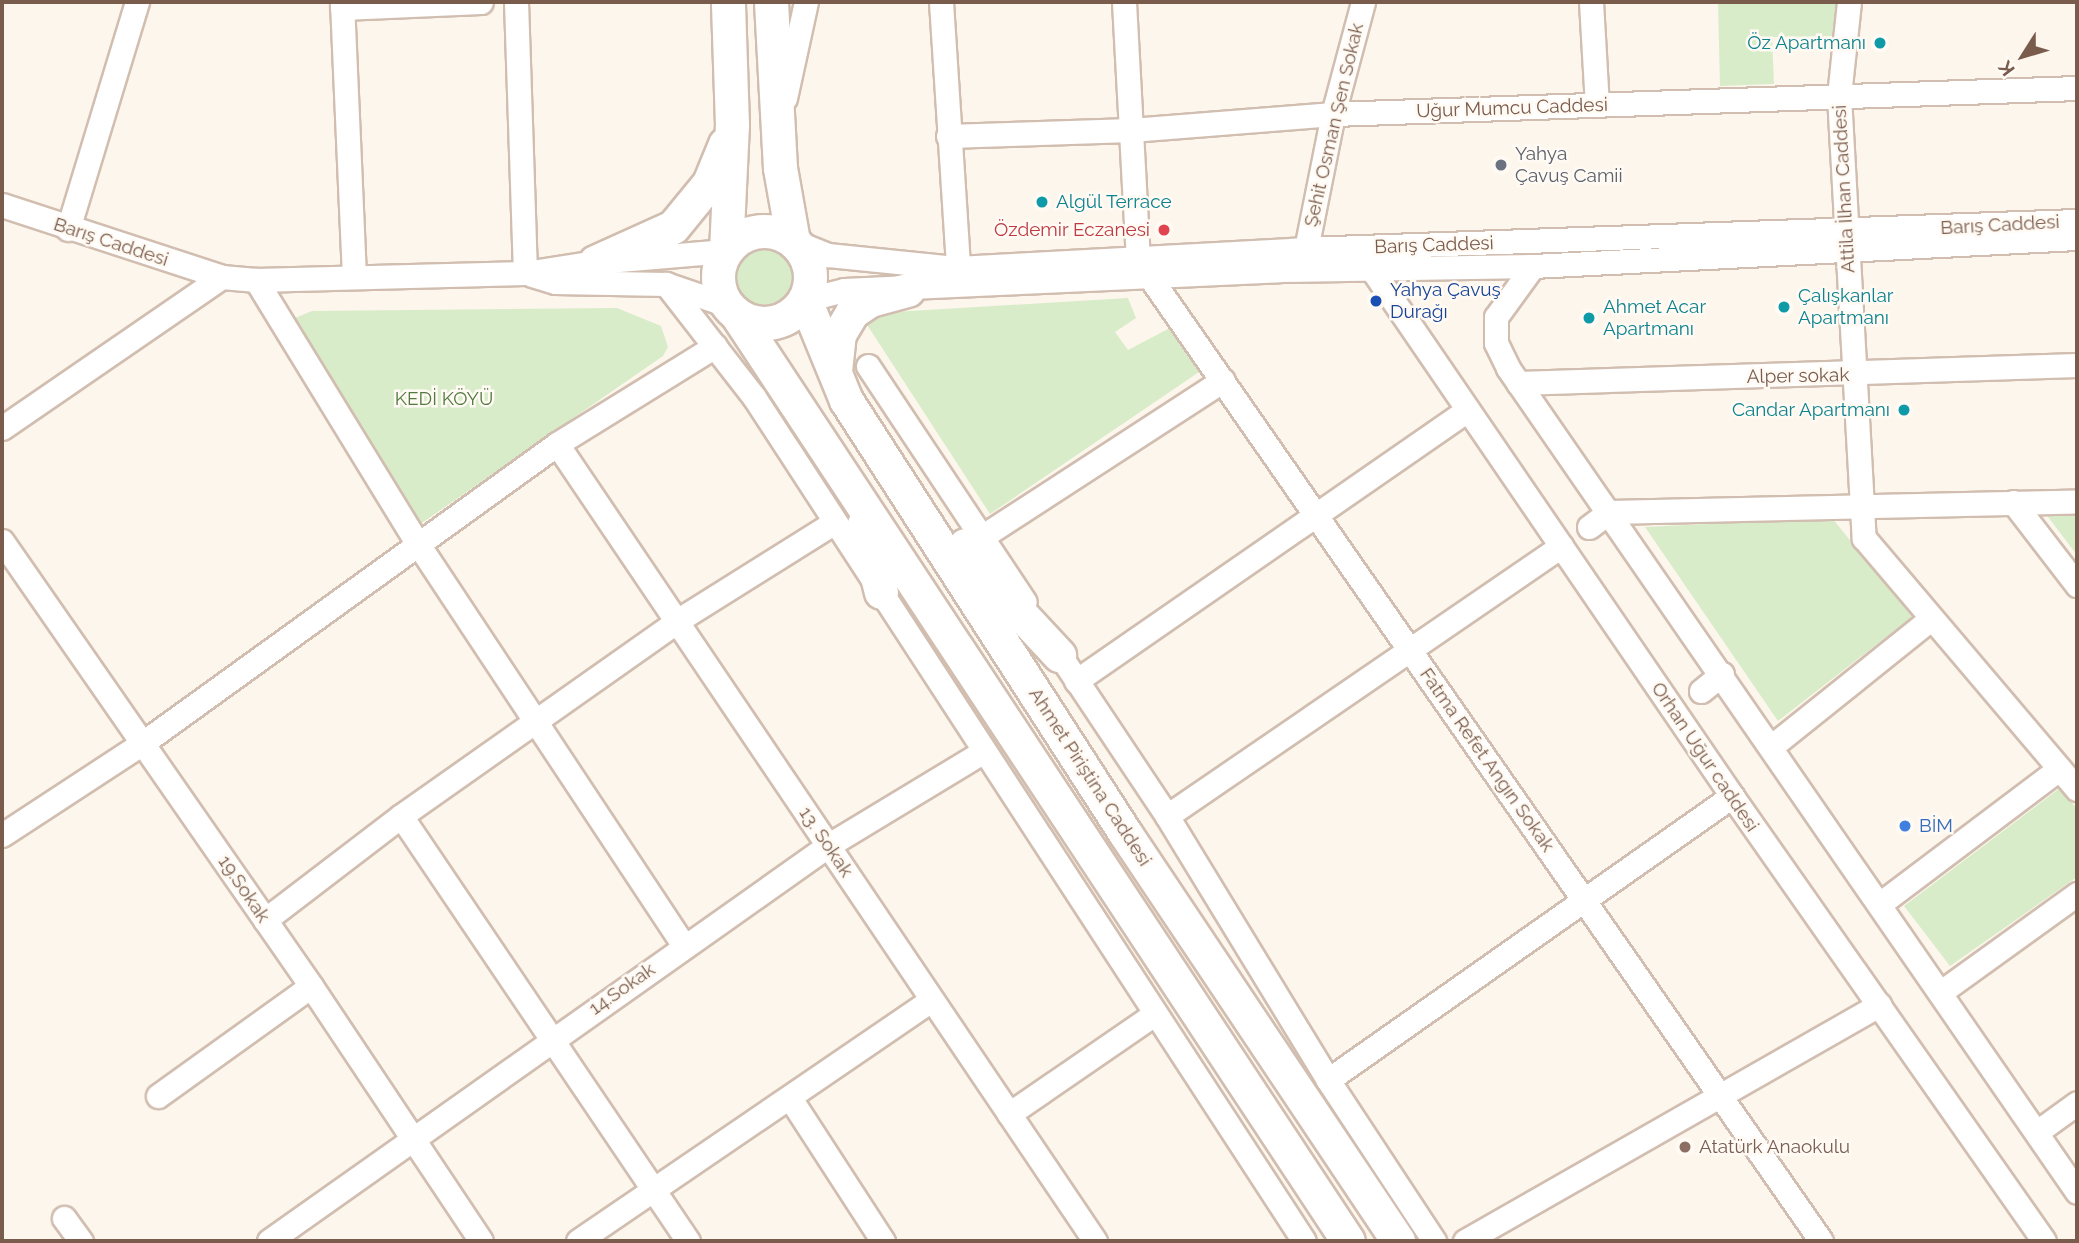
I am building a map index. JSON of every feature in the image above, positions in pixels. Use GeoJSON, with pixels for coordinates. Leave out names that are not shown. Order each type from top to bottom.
{"type":"FeatureCollection","features":[{"type":"Feature","properties":{"kind":"street"},"geometry":{"type":"LineString","coordinates":[[68,229],[137,2]]}},
{"type":"Feature","properties":{"kind":"street"},"geometry":{"type":"LineString","coordinates":[[354,275],[342,5],[481,2]]}},
{"type":"Feature","properties":{"kind":"street"},"geometry":{"type":"LineString","coordinates":[[516,2],[525,274]]}},
{"type":"Feature","properties":{"kind":"street"},"geometry":{"type":"LineString","coordinates":[[715,2],[717,28],[730,55]]}},
{"type":"Feature","properties":{"kind":"street"},"geometry":{"type":"LineString","coordinates":[[727,2],[733,125],[726,251],[718,278],[732,310]]}},
{"type":"Feature","properties":{"kind":"street"},"geometry":{"type":"LineString","coordinates":[[525,274],[555,282],[666,284],[732,310],[757,323],[778,322],[805,300],[808,265],[793,242],[778,132],[771,2]]}},
{"type":"Feature","properties":{"kind":"street"},"geometry":{"type":"LineString","coordinates":[[778,132],[806,2]]}},
{"type":"Feature","properties":{"kind":"street"},"geometry":{"type":"LineString","coordinates":[[941,2],[959,278]]}},
{"type":"Feature","properties":{"kind":"street"},"geometry":{"type":"LineString","coordinates":[[1124,2],[1138,260]]}},
{"type":"Feature","properties":{"kind":"street","name":"Şehit Osman Şen Sokak"},"geometry":{"type":"LineString","coordinates":[[1306,249],[1333,114],[1363,2]]}},
{"type":"Feature","properties":{"kind":"street"},"geometry":{"type":"LineString","coordinates":[[1591,2],[1597,105]]}},
{"type":"Feature","properties":{"kind":"street","name":"Attila İlhan Caddesi"},"geometry":{"type":"LineString","coordinates":[[1849,2],[1839,96],[1864,538],[1930,620],[2077,789]]}},
{"type":"Feature","properties":{"kind":"street","name":"Uğur Mumcu Caddesi"},"geometry":{"type":"LineString","coordinates":[[948,136],[1132,130],[1333,114],[2077,88]]}},
{"type":"Feature","properties":{"kind":"street"},"geometry":{"type":"LineString","coordinates":[[595,262],[647,242],[693,208],[709,183],[733,125]]}},
{"type":"Feature","properties":{"kind":"street","name":"Barış Caddesi"},"geometry":{"type":"LineString","coordinates":[[2,205],[68,229],[222,277],[256,280],[354,275],[525,274]]}},
{"type":"Feature","properties":{"kind":"street","name":"Barış Caddesi"},"geometry":{"type":"LineString","coordinates":[[793,242],[828,255],[959,278],[1154,277],[1371,268],[1533,266],[2077,221]]}},
{"type":"Feature","properties":{"kind":"street"},"geometry":{"type":"LineString","coordinates":[[525,274],[595,262],[726,251],[736,240],[765,231],[793,242]]}},
{"type":"Feature","properties":{"kind":"street","name":"Barış Caddesi"},"geometry":{"type":"LineString","coordinates":[[805,300],[844,290],[908,290],[959,278],[1138,260],[1306,249],[2077,238]]}},
{"type":"Feature","properties":{"kind":"street","name":"Fatma Refet Angın Sokak"},"geometry":{"type":"LineString","coordinates":[[1138,260],[1154,277],[1821,1241]]}},
{"type":"Feature","properties":{"kind":"street"},"geometry":{"type":"LineString","coordinates":[[1533,266],[1496,317],[1496,343],[1518,383],[1881,903],[2077,1192]]}},
{"type":"Feature","properties":{"kind":"street","name":"Orhan Uğur caddesi"},"geometry":{"type":"LineString","coordinates":[[1371,268],[1732,796],[2044,1241]]}},
{"type":"Feature","properties":{"kind":"street"},"geometry":{"type":"LineString","coordinates":[[2,428],[222,277]]}},
{"type":"Feature","properties":{"kind":"street"},"geometry":{"type":"LineString","coordinates":[[256,280],[418,544],[684,946]]}},
{"type":"Feature","properties":{"kind":"street"},"geometry":{"type":"LineString","coordinates":[[666,284],[715,346],[835,522],[1153,1015],[1304,1241]]}},
{"type":"Feature","properties":{"kind":"street"},"geometry":{"type":"LineString","coordinates":[[835,374],[839,334],[852,312],[870,300],[908,290]]}},
{"type":"Feature","properties":{"kind":"street","name":"Ahmet Piriştina Caddesi"},"geometry":{"type":"LineString","coordinates":[[805,300],[846,400],[1398,1241]]}},
{"type":"Feature","properties":{"kind":"street","name":"Ahmet Piriştina Caddesi"},"geometry":{"type":"LineString","coordinates":[[732,310],[1348,1241]]}},
{"type":"Feature","properties":{"kind":"street"},"geometry":{"type":"LineString","coordinates":[[2,835],[144,743],[557,444],[715,346]]}},
{"type":"Feature","properties":{"kind":"street","name":"Alper sokak"},"geometry":{"type":"LineString","coordinates":[[1518,383],[1856,375],[2077,365]]}},
{"type":"Feature","properties":{"kind":"street"},"geometry":{"type":"LineString","coordinates":[[868,366],[1167,816],[1328,1080],[1434,1241]]}},
{"type":"Feature","properties":{"kind":"street"},"geometry":{"type":"LineString","coordinates":[[983,536],[1223,380]]}},
{"type":"Feature","properties":{"kind":"street"},"geometry":{"type":"LineString","coordinates":[[1067,668],[1316,513],[1468,410]]}},
{"type":"Feature","properties":{"kind":"street","name":"13. Sokak"},"geometry":{"type":"LineString","coordinates":[[557,444],[1095,1241]]}},
{"type":"Feature","properties":{"kind":"street"},"geometry":{"type":"LineString","coordinates":[[854,492],[881,592]]}},
{"type":"Feature","properties":{"kind":"street"},"geometry":{"type":"LineString","coordinates":[[909,498],[962,541],[991,582],[1067,668]]}},
{"type":"Feature","properties":{"kind":"street"},"geometry":{"type":"LineString","coordinates":[[1589,527],[1609,512],[1861,503],[2077,501]]}},
{"type":"Feature","properties":{"kind":"street"},"geometry":{"type":"LineString","coordinates":[[2013,502],[2077,585]]}},
{"type":"Feature","properties":{"kind":"street"},"geometry":{"type":"LineString","coordinates":[[265,920],[401,816],[677,621],[835,522]]}},
{"type":"Feature","properties":{"kind":"street","name":"19.Sokak"},"geometry":{"type":"LineString","coordinates":[[2,541],[311,986],[481,1241]]}},
{"type":"Feature","properties":{"kind":"street"},"geometry":{"type":"LineString","coordinates":[[1167,816],[1562,546]]}},
{"type":"Feature","properties":{"kind":"street"},"geometry":{"type":"LineString","coordinates":[[1772,746],[1930,620]]}},
{"type":"Feature","properties":{"kind":"street"},"geometry":{"type":"LineString","coordinates":[[1701,691],[1721,674]]}},
{"type":"Feature","properties":{"kind":"street","name":"14.Sokak"},"geometry":{"type":"LineString","coordinates":[[269,1241],[829,845],[984,751]]}},
{"type":"Feature","properties":{"kind":"street"},"geometry":{"type":"LineString","coordinates":[[1881,903],[2059,769]]}},
{"type":"Feature","properties":{"kind":"street"},"geometry":{"type":"LineString","coordinates":[[1328,1080],[1732,796]]}},
{"type":"Feature","properties":{"kind":"street"},"geometry":{"type":"LineString","coordinates":[[401,816],[688,1241]]}},
{"type":"Feature","properties":{"kind":"street"},"geometry":{"type":"LineString","coordinates":[[1941,992],[2077,894]]}},
{"type":"Feature","properties":{"kind":"street"},"geometry":{"type":"LineString","coordinates":[[158,1096],[311,986]]}},
{"type":"Feature","properties":{"kind":"street"},"geometry":{"type":"LineString","coordinates":[[578,1241],[931,1000]]}},
{"type":"Feature","properties":{"kind":"street"},"geometry":{"type":"LineString","coordinates":[[1465,1241],[1879,1005]]}},
{"type":"Feature","properties":{"kind":"street"},"geometry":{"type":"LineString","coordinates":[[1009,1114],[1153,1015]]}},
{"type":"Feature","properties":{"kind":"street"},"geometry":{"type":"LineString","coordinates":[[790,1098],[883,1241]]}},
{"type":"Feature","properties":{"kind":"street"},"geometry":{"type":"LineString","coordinates":[[2037,1132],[2077,1103]]}},
{"type":"Feature","properties":{"kind":"street"},"geometry":{"type":"LineString","coordinates":[[64,1218],[81,1241]]}},
{"type":"Feature","properties":{"kind":"green space"},"geometry":{"type":"Polygon","coordinates":[[[1718,2],[1838,2],[1836,36],[1772,37],[1774,84],[1720,86],[1718,2]]]}},
{"type":"Feature","properties":{"kind":"green space"},"geometry":{"type":"Polygon","coordinates":[[[759,247],[771,247],[790,260],[795,277],[793,289],[782,302],[771,307],[759,307],[740,294],[735,283],[735,271],[748,252],[759,247]]]}},
{"type":"Feature","properties":{"kind":"green space"},"geometry":{"type":"Polygon","coordinates":[[[1128,298],[1136,318],[1115,332],[1128,350],[1170,328],[1199,372],[990,514],[860,314],[1128,298]]]}},
{"type":"Feature","properties":{"kind":"green space","name":"KEDİ KÖYÜ"},"geometry":{"type":"Polygon","coordinates":[[[617,308],[661,326],[668,347],[663,356],[416,527],[294,330],[295,318],[312,311],[617,308]]]}},
{"type":"Feature","properties":{"kind":"green space"},"geometry":{"type":"Polygon","coordinates":[[[2045,513],[2077,514],[2077,555],[2045,513]]]}},
{"type":"Feature","properties":{"kind":"green space"},"geometry":{"type":"Polygon","coordinates":[[[1832,518],[1912,617],[1778,721],[1645,527],[1832,518]]]}},
{"type":"Feature","properties":{"kind":"green space"},"geometry":{"type":"Polygon","coordinates":[[[2060,788],[2077,809],[2077,877],[1950,966],[1904,906],[2060,788]]]}},
{"type":"Feature","properties":{"kind":"place","name":"Öz Apartmanı"},"geometry":{"type":"Point","coordinates":[1880,43]}},
{"type":"Feature","properties":{"kind":"place","name":"Yahya Çavuş Camii"},"geometry":{"type":"Point","coordinates":[1501,165]}},
{"type":"Feature","properties":{"kind":"place","name":"Algül Terrace"},"geometry":{"type":"Point","coordinates":[1042,202]}},
{"type":"Feature","properties":{"kind":"place","name":"Özdemir Eczanesi"},"geometry":{"type":"Point","coordinates":[1164,230]}},
{"type":"Feature","properties":{"kind":"place","name":"Yahya Çavuş Durağı"},"geometry":{"type":"Point","coordinates":[1376,301]}},
{"type":"Feature","properties":{"kind":"place","name":"Çalışkanlar Apartmanı"},"geometry":{"type":"Point","coordinates":[1784,307]}},
{"type":"Feature","properties":{"kind":"place","name":"Ahmet Acar Apartmanı"},"geometry":{"type":"Point","coordinates":[1589,318]}},
{"type":"Feature","properties":{"kind":"place","name":"Candar Apartmanı"},"geometry":{"type":"Point","coordinates":[1904,410]}},
{"type":"Feature","properties":{"kind":"place","name":"BİM"},"geometry":{"type":"Point","coordinates":[1905,826]}},
{"type":"Feature","properties":{"kind":"place","name":"Atatürk Anaokulu"},"geometry":{"type":"Point","coordinates":[1685,1147]}}]}
